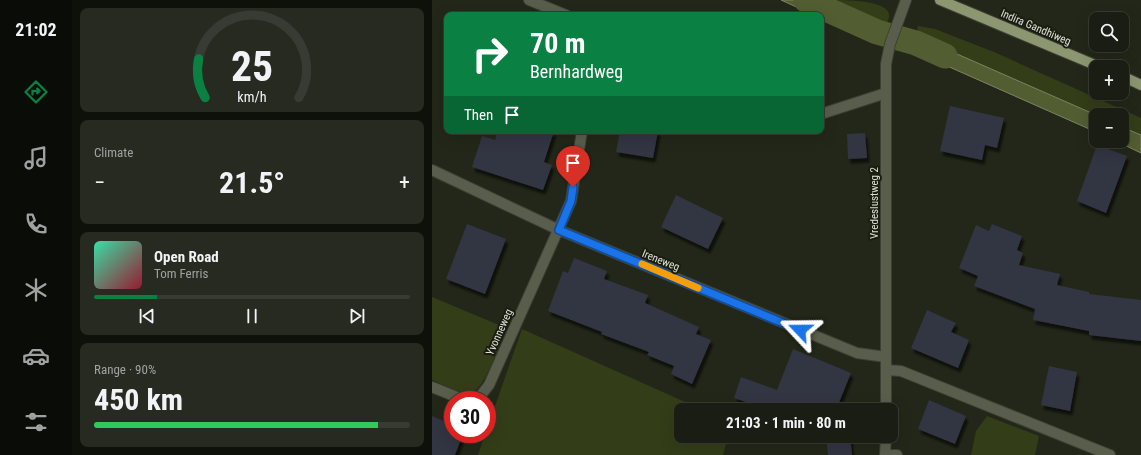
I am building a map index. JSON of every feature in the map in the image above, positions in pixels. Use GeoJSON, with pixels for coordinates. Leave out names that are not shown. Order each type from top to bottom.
{"type":"FeatureCollection","features":[{"type":"Feature","properties":{"kind":"main road","name":"Indira Gandhiweg"},"geometry":{"type":"LineString","coordinates":[[940,0],[1089,62]]}},
{"type":"Feature","properties":{"kind":"main road"},"geometry":{"type":"LineString","coordinates":[[1129,79],[1141,85]]}},
{"type":"Feature","properties":{"kind":"street"},"geometry":{"type":"LineString","coordinates":[[529,0],[559,12]]}},
{"type":"Feature","properties":{"kind":"street","name":"Vredeslustweg 2"},"geometry":{"type":"LineString","coordinates":[[886,403],[886,64],[890,44],[905,4]]}},
{"type":"Feature","properties":{"kind":"street"},"geometry":{"type":"LineString","coordinates":[[824,113],[886,93]]}},
{"type":"Feature","properties":{"kind":"street"},"geometry":{"type":"LineString","coordinates":[[559,230],[571,201],[582,134]]}},
{"type":"Feature","properties":{"kind":"street","name":"Ireneweg"},"geometry":{"type":"LineString","coordinates":[[432,170],[559,230],[857,354],[886,357]]}},
{"type":"Feature","properties":{"kind":"street","name":"Yvonneweg"},"geometry":{"type":"LineString","coordinates":[[432,387],[459,398],[478,399],[488,386],[550,244],[559,230]]}},
{"type":"Feature","properties":{"kind":"street"},"geometry":{"type":"LineString","coordinates":[[887,370],[901,371],[1110,455]]}},
{"type":"Feature","properties":{"kind":"street"},"geometry":{"type":"LineString","coordinates":[[886,443],[885,455],[897,455]]}},
{"type":"Feature","properties":{"kind":"shaded area"},"geometry":{"type":"Polygon","coordinates":[[[781,0],[831,0],[886,24],[878,44],[824,19],[824,12],[807,12],[781,0]]]}},
{"type":"Feature","properties":{"kind":"shaded area"},"geometry":{"type":"Polygon","coordinates":[[[831,0],[849,0],[871,3],[887,10],[889,16],[886,24],[831,0]]]}},
{"type":"Feature","properties":{"kind":"shaded area"},"geometry":{"type":"Polygon","coordinates":[[[918,26],[935,29],[994,52],[1089,95],[1089,100],[1101,100],[1119,108],[1089,108],[1089,112],[916,36],[918,26]]]}},
{"type":"Feature","properties":{"kind":"shaded area"},"geometry":{"type":"Polygon","coordinates":[[[916,36],[1089,112],[1089,129],[911,50],[916,36]]]}},
{"type":"Feature","properties":{"kind":"shaded area"},"geometry":{"type":"Polygon","coordinates":[[[1129,113],[1141,118],[1141,135],[1129,130],[1129,113]]]}},
{"type":"Feature","properties":{"kind":"shaded area"},"geometry":{"type":"Polygon","coordinates":[[[1129,130],[1141,135],[1141,153],[1129,147],[1129,130]]]}},
{"type":"Feature","properties":{"kind":"shaded area"},"geometry":{"type":"Polygon","coordinates":[[[432,297],[506,328],[491,365],[481,384],[476,390],[459,391],[432,380],[432,297]]]}},
{"type":"Feature","properties":{"kind":"shaded area"},"geometry":{"type":"Polygon","coordinates":[[[522,329],[687,403],[674,403],[674,443],[726,443],[723,455],[478,455],[482,443],[496,443],[496,403],[522,329]]]}},
{"type":"Feature","properties":{"kind":"shaded area"},"geometry":{"type":"Polygon","coordinates":[[[987,416],[1039,436],[1035,455],[971,455],[976,431],[987,416]]]}},
{"type":"Feature","properties":{"kind":"building"},"geometry":{"type":"Polygon","coordinates":[[[950,106],[1004,118],[997,148],[985,145],[982,160],[940,151],[950,106]]]}},
{"type":"Feature","properties":{"kind":"building"},"geometry":{"type":"Polygon","coordinates":[[[865,133],[867,158],[848,159],[847,134],[865,133]]]}},
{"type":"Feature","properties":{"kind":"building"},"geometry":{"type":"Polygon","coordinates":[[[497,134],[553,134],[544,162],[552,165],[543,190],[472,167],[482,136],[495,140],[497,134]]]}},
{"type":"Feature","properties":{"kind":"building"},"geometry":{"type":"Polygon","coordinates":[[[619,134],[657,134],[653,158],[616,152],[619,134]]]}},
{"type":"Feature","properties":{"kind":"building"},"geometry":{"type":"Polygon","coordinates":[[[1096,148],[1105,148],[1127,156],[1106,213],[1077,201],[1096,148]]]}},
{"type":"Feature","properties":{"kind":"building"},"geometry":{"type":"Polygon","coordinates":[[[676,195],[723,218],[708,249],[661,227],[676,195]]]}},
{"type":"Feature","properties":{"kind":"building"},"geometry":{"type":"Polygon","coordinates":[[[467,224],[506,239],[485,294],[446,279],[467,224]]]}},
{"type":"Feature","properties":{"kind":"building"},"geometry":{"type":"Polygon","coordinates":[[[992,224],[1022,236],[1017,250],[1023,253],[1019,265],[1060,274],[1057,285],[1089,292],[1089,294],[1141,300],[1141,341],[1089,335],[1089,331],[1033,320],[1035,309],[974,286],[978,276],[959,268],[976,225],[989,231],[992,224]]]}},
{"type":"Feature","properties":{"kind":"building"},"geometry":{"type":"Polygon","coordinates":[[[574,258],[607,271],[604,279],[648,295],[645,303],[699,327],[696,334],[711,340],[692,384],[671,374],[674,366],[647,355],[649,352],[601,334],[602,332],[548,311],[563,271],[568,273],[574,258]]]}},
{"type":"Feature","properties":{"kind":"building"},"geometry":{"type":"Polygon","coordinates":[[[927,310],[956,323],[951,332],[969,340],[958,368],[911,348],[927,310]]]}},
{"type":"Feature","properties":{"kind":"building"},"geometry":{"type":"Polygon","coordinates":[[[793,349],[851,373],[839,403],[749,403],[734,398],[741,377],[777,390],[793,349]]]}},
{"type":"Feature","properties":{"kind":"building"},"geometry":{"type":"Polygon","coordinates":[[[1049,366],[1077,372],[1070,411],[1041,405],[1049,366]]]}},
{"type":"Feature","properties":{"kind":"building"},"geometry":{"type":"Polygon","coordinates":[[[929,400],[966,416],[955,444],[918,429],[929,400]]]}},
{"type":"Feature","properties":{"kind":"building"},"geometry":{"type":"Polygon","coordinates":[[[432,416],[444,421],[444,443],[460,443],[455,455],[432,455],[432,416]]]}},
{"type":"Feature","properties":{"kind":"building"},"geometry":{"type":"Polygon","coordinates":[[[827,443],[851,443],[852,455],[828,455],[827,443]]]}},
{"type":"Feature","properties":{"kind":"waterway"},"geometry":{"type":"LineString","coordinates":[[806,0],[877,32],[916,43],[945,56]]}},
{"type":"Feature","properties":{"kind":"slow traffic"},"geometry":{"type":"LineString","coordinates":[[642,264],[698,288]]}},
{"type":"Feature","properties":{"kind":"route"},"geometry":{"type":"LineString","coordinates":[[573,187],[571,201],[559,230],[800,330]]}}]}
